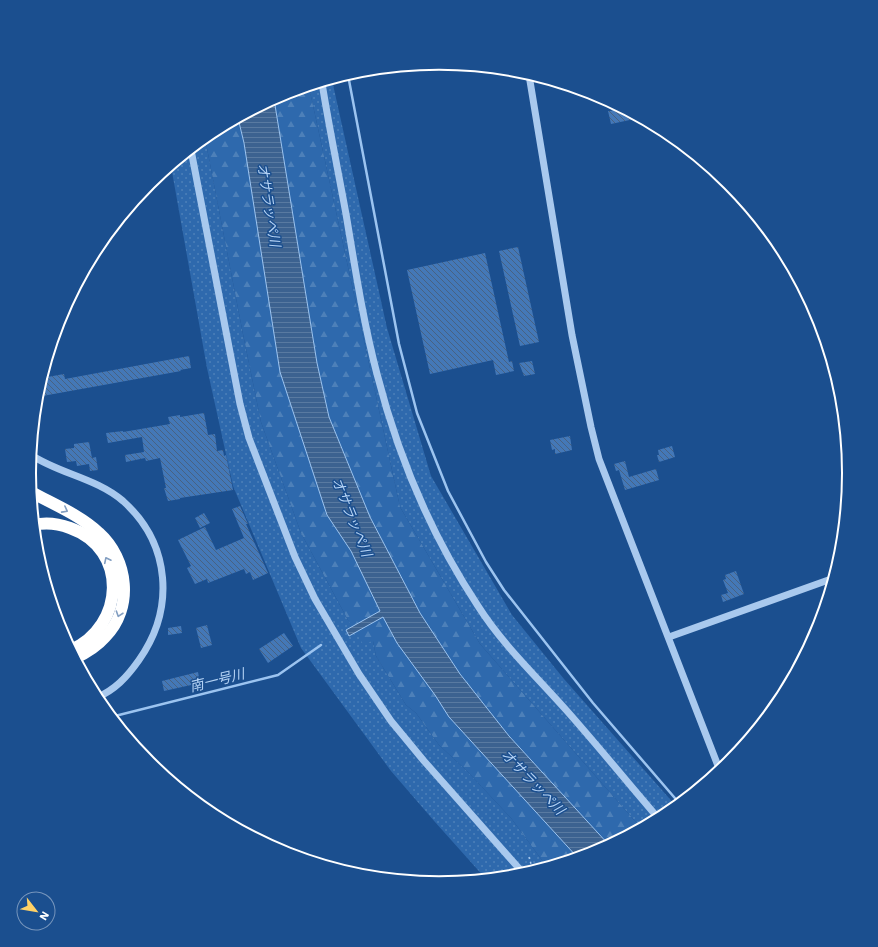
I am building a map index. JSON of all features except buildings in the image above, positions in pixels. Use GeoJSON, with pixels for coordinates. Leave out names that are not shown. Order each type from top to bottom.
{"type":"FeatureCollection","features":[{"type":"Feature","properties":{"kind":"highway"},"geometry":{"type":"LineString","coordinates":[[37,495],[80,519],[99,532],[114,551],[121,566],[123,595],[120,613],[114,626],[96,646],[80,655]]}},
{"type":"Feature","properties":{"kind":"highway"},"geometry":{"type":"LineString","coordinates":[[39,524],[56,524],[82,533],[100,548],[109,564],[113,596],[110,609],[105,620],[90,638],[76,647]]}},
{"type":"Feature","properties":{"kind":"street"},"geometry":{"type":"LineString","coordinates":[[530,81],[572,335],[590,427],[599,459],[717,764]]}},
{"type":"Feature","properties":{"kind":"street"},"geometry":{"type":"LineString","coordinates":[[323,88],[362,305],[377,374],[402,454],[432,527],[446,555],[484,614],[521,660],[655,814]]}},
{"type":"Feature","properties":{"kind":"street"},"geometry":{"type":"LineString","coordinates":[[192,156],[240,404],[249,438],[295,557],[315,600],[359,674],[391,721],[424,762],[519,869]]}},
{"type":"Feature","properties":{"kind":"street"},"geometry":{"type":"LineString","coordinates":[[37,459],[94,483],[117,496],[131,508],[142,522],[154,544],[161,565],[163,600],[154,636],[143,655],[126,677],[103,695]]}},
{"type":"Feature","properties":{"kind":"street"},"geometry":{"type":"LineString","coordinates":[[669,637],[827,580]]}},
{"type":"Feature","properties":{"kind":"path"},"geometry":{"type":"LineString","coordinates":[[529,857],[532,866]]}},
{"type":"Feature","properties":{"kind":"path"},"geometry":{"type":"LineString","coordinates":[[490,873],[497,872]]}},
{"type":"Feature","properties":{"kind":"green space"},"geometry":{"type":"Polygon","coordinates":[[[333,85],[387,328],[431,476],[512,615],[564,679],[672,802],[638,824],[480,644],[400,507],[310,92],[333,85]]]}},
{"type":"Feature","properties":{"kind":"green space"},"geometry":{"type":"Polygon","coordinates":[[[310,92],[400,507],[480,644],[638,824],[605,841],[509,736],[460,674],[420,613],[370,517],[329,417],[317,363],[275,106],[310,92]]]}},
{"type":"Feature","properties":{"kind":"green space"},"geometry":{"type":"Polygon","coordinates":[[[239,123],[327,515],[351,551],[449,717],[574,853],[544,863],[511,818],[467,771],[439,745],[416,713],[406,705],[376,656],[373,641],[363,644],[348,620],[301,533],[261,422],[206,145],[239,123]]]}},
{"type":"Feature","properties":{"kind":"green space"},"geometry":{"type":"Polygon","coordinates":[[[206,145],[261,422],[301,533],[348,620],[373,641],[376,656],[406,705],[416,713],[439,745],[467,771],[511,818],[544,863],[518,869],[482,874],[391,771],[301,648],[233,486],[207,368],[172,172],[206,145]]]}},
{"type":"Feature","properties":{"kind":"water","name":"オサラッペ川"},"geometry":{"type":"Polygon","coordinates":[[[275,106],[317,363],[329,417],[370,517],[420,613],[460,674],[509,736],[605,841],[574,853],[449,717],[397,643],[383,617],[349,636],[346,630],[380,611],[351,551],[327,515],[280,372],[244,143],[239,123],[275,106]]]}},
{"type":"Feature","properties":{"kind":"waterway"},"geometry":{"type":"LineString","coordinates":[[349,81],[399,344],[417,413],[448,491],[486,562],[504,590],[593,703],[676,799]]}},
{"type":"Feature","properties":{"kind":"waterway","name":"南一号川"},"geometry":{"type":"LineString","coordinates":[[117,716],[278,675],[321,645]]}}]}
